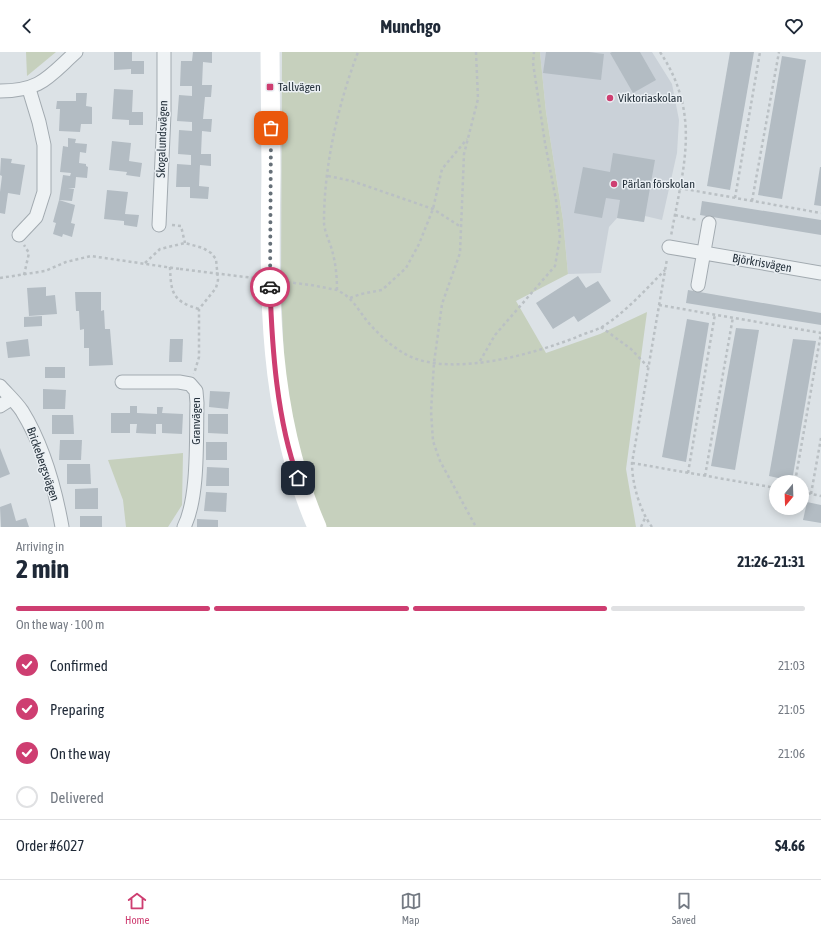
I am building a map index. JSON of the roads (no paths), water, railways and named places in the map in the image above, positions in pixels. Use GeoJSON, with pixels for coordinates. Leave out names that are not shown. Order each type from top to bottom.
{"type":"FeatureCollection","features":[{"type":"Feature","properties":{"kind":"street"},"geometry":{"type":"LineString","coordinates":[[0,91],[29,89],[55,73],[76,52]]}},
{"type":"Feature","properties":{"kind":"street","name":"Skogalundsvägen"},"geometry":{"type":"LineString","coordinates":[[159,225],[164,114],[164,52]]}},
{"type":"Feature","properties":{"kind":"street"},"geometry":{"type":"LineString","coordinates":[[270,52],[270,262],[273,341],[283,422],[294,467],[317,527]]}},
{"type":"Feature","properties":{"kind":"street"},"geometry":{"type":"LineString","coordinates":[[19,235],[36,217],[44,192],[44,145],[40,122],[29,89]]}},
{"type":"Feature","properties":{"kind":"street"},"geometry":{"type":"LineString","coordinates":[[698,285],[709,223]]}},
{"type":"Feature","properties":{"kind":"street","name":"Björkrisvägen"},"geometry":{"type":"LineString","coordinates":[[669,247],[821,273]]}},
{"type":"Feature","properties":{"kind":"street","name":"Granvägen"},"geometry":{"type":"LineString","coordinates":[[122,382],[179,382],[190,384],[196,391],[196,448],[193,493],[189,515],[184,527]]}},
{"type":"Feature","properties":{"kind":"street","name":"Brickebergsvägen"},"geometry":{"type":"LineString","coordinates":[[0,386],[5,402],[21,410],[27,421],[41,453],[62,527]]}},
{"type":"Feature","properties":{"kind":"place","name":"Tallvägen"},"geometry":{"type":"Point","coordinates":[270,87]}},
{"type":"Feature","properties":{"kind":"place","name":"Viktoriaskolan"},"geometry":{"type":"Point","coordinates":[610,98]}},
{"type":"Feature","properties":{"kind":"place","name":"Pärlan förskolan"},"geometry":{"type":"Point","coordinates":[614,184]}}]}
